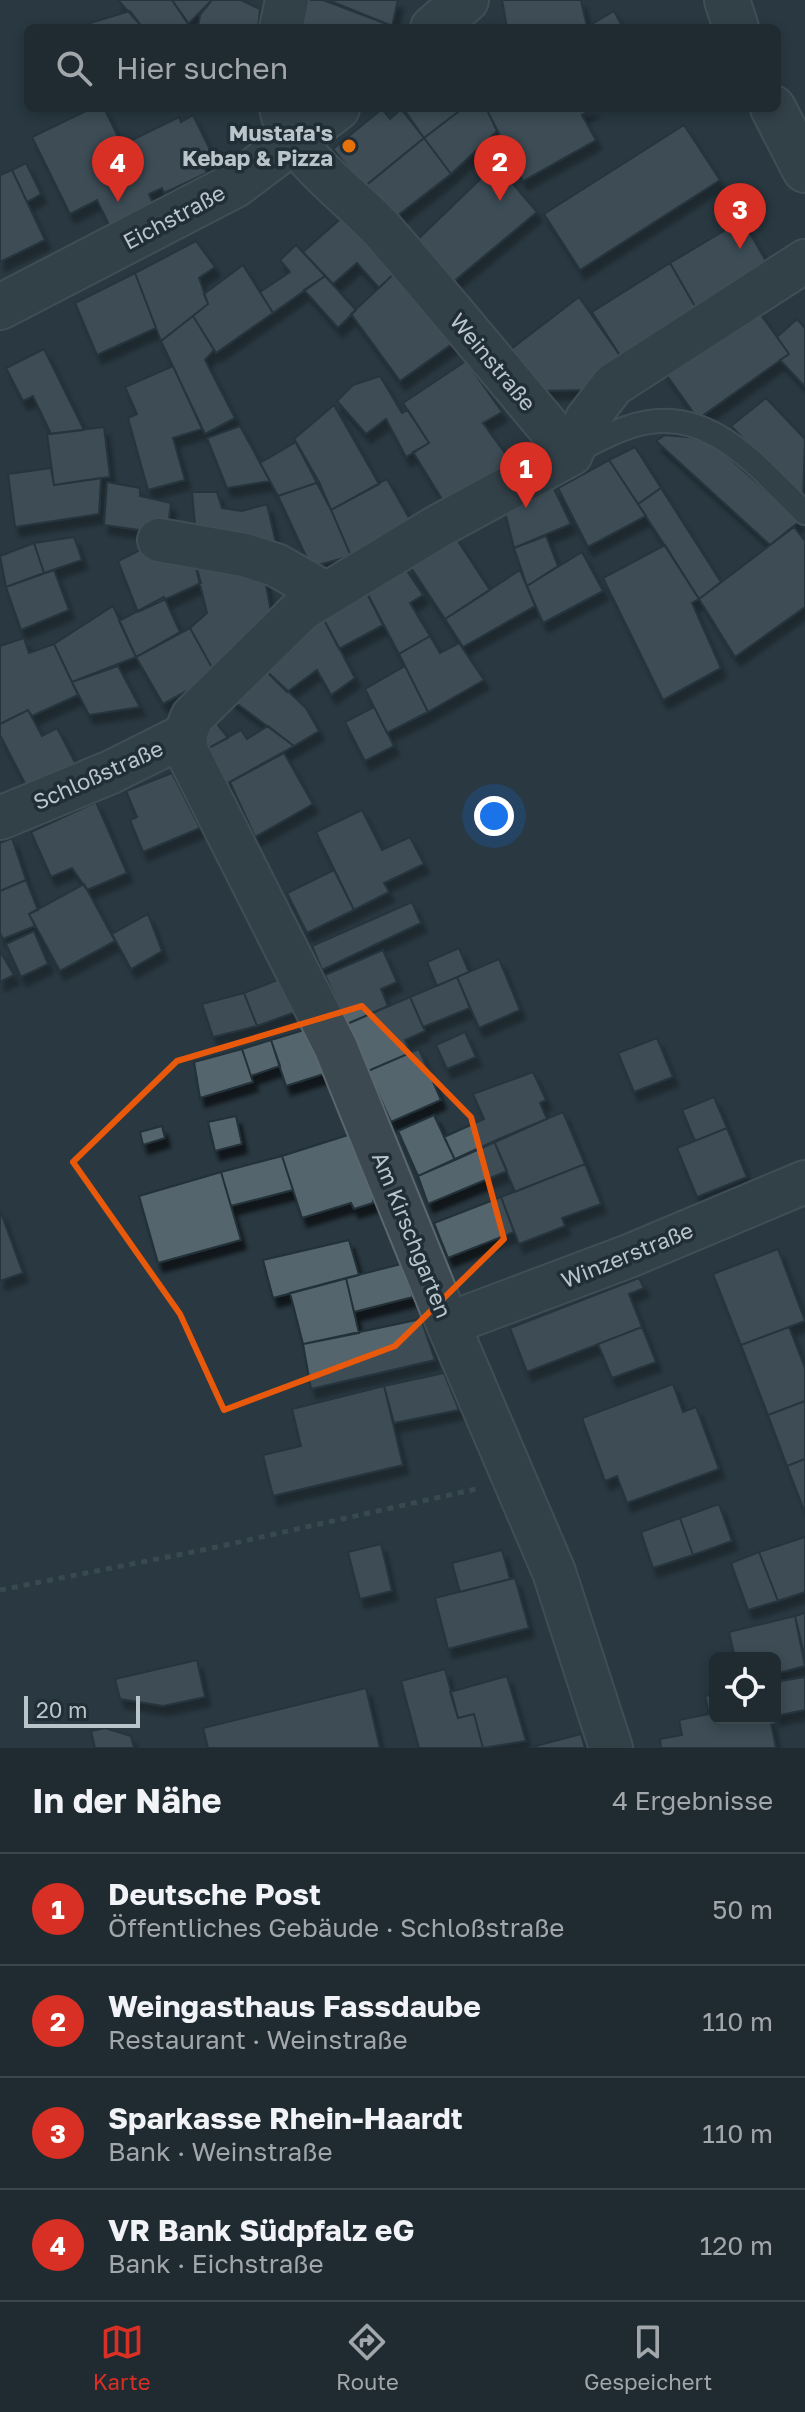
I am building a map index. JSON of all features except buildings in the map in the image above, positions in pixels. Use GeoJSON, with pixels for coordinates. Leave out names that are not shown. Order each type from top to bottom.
{"type":"FeatureCollection","features":[{"type":"Feature","properties":{"kind":"street"},"geometry":{"type":"LineString","coordinates":[[282,24],[287,0]]}},
{"type":"Feature","properties":{"kind":"street"},"geometry":{"type":"LineString","coordinates":[[438,24],[466,0]]}},
{"type":"Feature","properties":{"kind":"street"},"geometry":{"type":"LineString","coordinates":[[727,0],[735,24]]}},
{"type":"Feature","properties":{"kind":"street","name":"Eichstraße"},"geometry":{"type":"LineString","coordinates":[[0,307],[235,185],[288,125],[325,112]]}},
{"type":"Feature","properties":{"kind":"street"},"geometry":{"type":"LineString","coordinates":[[775,112],[805,170]]}},
{"type":"Feature","properties":{"kind":"street","name":"Weinstraße"},"geometry":{"type":"LineString","coordinates":[[288,125],[382,229],[571,454]]}},
{"type":"Feature","properties":{"kind":"street"},"geometry":{"type":"LineString","coordinates":[[571,454],[587,419],[613,385],[805,261]]}},
{"type":"Feature","properties":{"kind":"street","name":"Schloßstraße"},"geometry":{"type":"LineString","coordinates":[[0,818],[111,772],[185,735],[192,717],[302,609],[437,527],[571,454]]}},
{"type":"Feature","properties":{"kind":"street"},"geometry":{"type":"LineString","coordinates":[[159,540],[244,555],[276,565],[327,594]]}},
{"type":"Feature","properties":{"kind":"street","name":"Am Kirschgarten"},"geometry":{"type":"LineString","coordinates":[[185,735],[187,752],[336,1048],[448,1324],[554,1572],[611,1748]]}},
{"type":"Feature","properties":{"kind":"street","name":"Winzerstraße"},"geometry":{"type":"LineString","coordinates":[[448,1324],[629,1256],[805,1182]]}},
{"type":"Feature","properties":{"kind":"lane"},"geometry":{"type":"LineString","coordinates":[[571,454],[631,426],[658,422],[715,431],[805,513]]}},
{"type":"Feature","properties":{"kind":"path"},"geometry":{"type":"LineString","coordinates":[[0,1589],[208,1549],[515,1480]]}},
{"type":"Feature","properties":{"kind":"highlighted area"},"geometry":{"type":"Polygon","coordinates":[[[362,1006],[471,1117],[504,1239],[395,1346],[224,1410],[180,1314],[73,1162],[177,1061],[362,1006]]]}},
{"type":"Feature","properties":{"kind":"place","name":"Mustafa's Kebap & Pizza"},"geometry":{"type":"Point","coordinates":[349,146]}},
{"type":"Feature","properties":{"kind":"place","name":"Weingasthaus Fassdaube"},"geometry":{"type":"Point","coordinates":[500,201]}},
{"type":"Feature","properties":{"kind":"place","name":"VR Bank Südpfalz eG"},"geometry":{"type":"Point","coordinates":[118,202]}},
{"type":"Feature","properties":{"kind":"place","name":"Sparkasse Rhein-Haardt"},"geometry":{"type":"Point","coordinates":[740,249]}},
{"type":"Feature","properties":{"kind":"place","name":"Deutsche Post"},"geometry":{"type":"Point","coordinates":[526,508]}}]}
